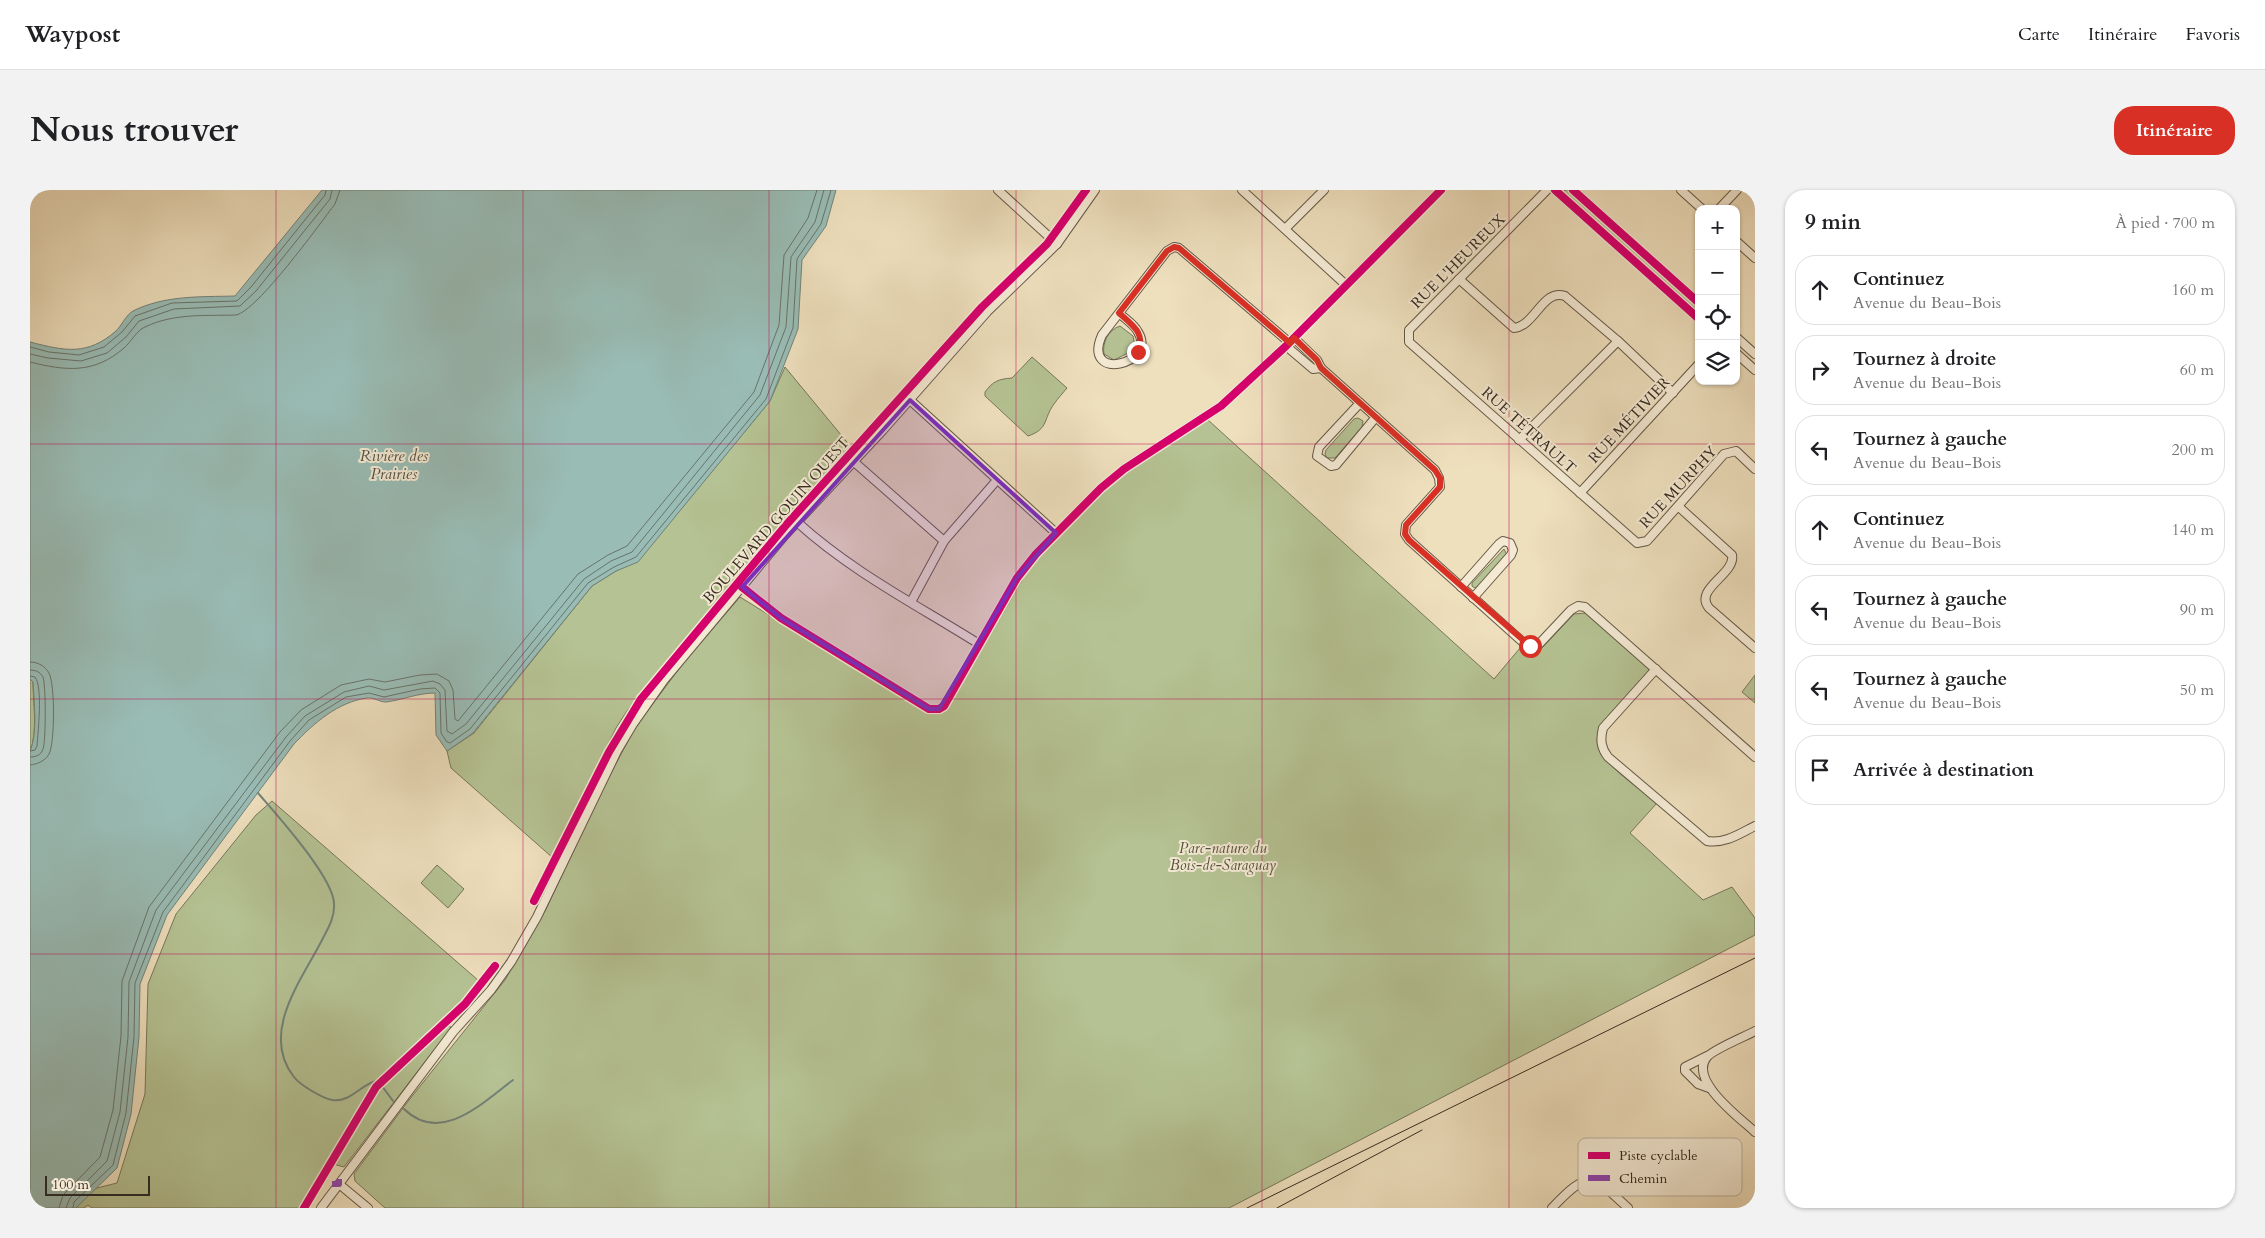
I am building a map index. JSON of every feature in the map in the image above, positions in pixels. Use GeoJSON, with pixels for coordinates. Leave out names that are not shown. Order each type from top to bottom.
{"type":"FeatureCollection","features":[{"type":"Feature","properties":{"kind":"street"},"geometry":{"type":"LineString","coordinates":[[998,190],[1057,244]]}},
{"type":"Feature","properties":{"kind":"street","name":"BOULEVARD GOUIN OUEST"},"geometry":{"type":"LineString","coordinates":[[321,1208],[453,1032],[490,990],[511,962],[537,917],[604,776],[629,730],[664,680],[797,522],[910,400],[987,312],[1057,244],[1095,190]]}},
{"type":"Feature","properties":{"kind":"street"},"geometry":{"type":"LineString","coordinates":[[1242,190],[1346,285]]}},
{"type":"Feature","properties":{"kind":"street"},"geometry":{"type":"LineString","coordinates":[[1285,229],[1324,190]]}},
{"type":"Feature","properties":{"kind":"street"},"geometry":{"type":"LineString","coordinates":[[742,587],[780,618],[929,709],[939,709],[944,706],[1017,578],[1056,533],[1101,488],[1124,469],[1221,406],[1290,342],[1441,190]]}},
{"type":"Feature","properties":{"kind":"street","name":"RUE L'HEUREUX"},"geometry":{"type":"LineString","coordinates":[[1409,330],[1547,190]]}},
{"type":"Feature","properties":{"kind":"street"},"geometry":{"type":"LineString","coordinates":[[1555,190],[1695,315]]}},
{"type":"Feature","properties":{"kind":"street"},"geometry":{"type":"LineString","coordinates":[[1573,190],[1695,299]]}},
{"type":"Feature","properties":{"kind":"street"},"geometry":{"type":"LineString","coordinates":[[1681,190],[1698,205]]}},
{"type":"Feature","properties":{"kind":"street"},"geometry":{"type":"LineString","coordinates":[[1723,205],[1737,190]]}},
{"type":"Feature","properties":{"kind":"street"},"geometry":{"type":"LineString","coordinates":[[1740,245],[1755,258]]}},
{"type":"Feature","properties":{"kind":"street"},"geometry":{"type":"LineString","coordinates":[[1119,313],[1139,332],[1141,345],[1138,352],[1130,360],[1118,365],[1110,365],[1098,354],[1098,344],[1119,313],[1167,251],[1174,247],[1179,248],[1290,342],[1312,369],[1321,368],[1435,470],[1440,478],[1440,487],[1406,525],[1405,534],[1409,540],[1473,598],[1530,646],[1540,643],[1571,610],[1578,606],[1585,607],[1755,757]]}},
{"type":"Feature","properties":{"kind":"street"},"geometry":{"type":"LineString","coordinates":[[1459,279],[1514,328],[1524,325],[1552,296],[1558,294],[1565,296],[1618,341],[1673,393]]}},
{"type":"Feature","properties":{"kind":"street","name":"RUE TÉTRAULT"},"geometry":{"type":"LineString","coordinates":[[1409,330],[1410,342],[1633,541],[1641,544]]}},
{"type":"Feature","properties":{"kind":"street"},"geometry":{"type":"LineString","coordinates":[[1739,340],[1755,354]]}},
{"type":"Feature","properties":{"kind":"street"},"geometry":{"type":"LineString","coordinates":[[1519,440],[1618,341]]}},
{"type":"Feature","properties":{"kind":"street"},"geometry":{"type":"LineString","coordinates":[[1740,357],[1755,370]]}},
{"type":"Feature","properties":{"kind":"street","name":"RUE MÉTIVIER"},"geometry":{"type":"LineString","coordinates":[[1580,493],[1695,368]]}},
{"type":"Feature","properties":{"kind":"street"},"geometry":{"type":"LineString","coordinates":[[910,400],[1056,533]]}},
{"type":"Feature","properties":{"kind":"street"},"geometry":{"type":"LineString","coordinates":[[1360,403],[1319,447],[1317,456],[1331,466],[1336,465],[1376,417]]}},
{"type":"Feature","properties":{"kind":"street","name":"RUE MURPHY"},"geometry":{"type":"LineString","coordinates":[[1641,544],[1647,541],[1679,507],[1724,454],[1736,451],[1755,469]]}},
{"type":"Feature","properties":{"kind":"street"},"geometry":{"type":"LineString","coordinates":[[854,461],[944,541]]}},
{"type":"Feature","properties":{"kind":"street"},"geometry":{"type":"LineString","coordinates":[[911,602],[944,541],[998,480]]}},
{"type":"Feature","properties":{"kind":"street"},"geometry":{"type":"LineString","coordinates":[[1679,507],[1732,555],[1732,563],[1706,594],[1705,601],[1709,608],[1755,648]]}},
{"type":"Feature","properties":{"kind":"street"},"geometry":{"type":"LineString","coordinates":[[797,522],[836,556],[979,644]]}},
{"type":"Feature","properties":{"kind":"street"},"geometry":{"type":"LineString","coordinates":[[1461,587],[1499,544],[1503,541],[1510,543],[1513,550],[1511,555],[1473,598]]}},
{"type":"Feature","properties":{"kind":"street"},"geometry":{"type":"LineString","coordinates":[[1656,669],[1603,728],[1601,737],[1603,751],[1608,758],[1707,841],[1726,841],[1755,826]]}},
{"type":"Feature","properties":{"kind":"street"},"geometry":{"type":"LineString","coordinates":[[1709,1088],[1698,1084],[1685,1071],[1685,1067],[1755,1031]]}},
{"type":"Feature","properties":{"kind":"street"},"geometry":{"type":"LineString","coordinates":[[1707,1056],[1703,1074],[1709,1088],[1755,1132]]}},
{"type":"Feature","properties":{"kind":"street"},"geometry":{"type":"LineString","coordinates":[[339,1184],[368,1208]]}},
{"type":"Feature","properties":{"kind":"street"},"geometry":{"type":"LineString","coordinates":[[1552,1208],[1578,1184]]}},
{"type":"Feature","properties":{"kind":"street"},"geometry":{"type":"LineString","coordinates":[[1615,1196],[1628,1208]]}},
{"type":"Feature","properties":{"kind":"highlighted area"},"geometry":{"type":"Polygon","coordinates":[[[910,400],[1056,533],[1017,578],[939,709],[929,709],[781,618],[742,587],[910,400]]]}},
{"type":"Feature","properties":{"kind":"green space"},"geometry":{"type":"Polygon","coordinates":[[[1565,190],[1569,190],[1695,303],[1695,311],[1562,193],[1565,190]]]}},
{"type":"Feature","properties":{"kind":"green space"},"geometry":{"type":"Polygon","coordinates":[[[1120,326],[1133,336],[1135,346],[1132,351],[1114,360],[1104,354],[1104,346],[1109,334],[1120,326]]]}},
{"type":"Feature","properties":{"kind":"green space"},"geometry":{"type":"Polygon","coordinates":[[[1032,357],[1067,388],[1051,409],[1043,427],[1028,436],[985,396],[985,392],[997,381],[1012,378],[1032,357]]]}},
{"type":"Feature","properties":{"kind":"green space"},"geometry":{"type":"Polygon","coordinates":[[[785,367],[851,447],[744,568],[627,711],[616,728],[553,858],[451,768],[447,751],[474,733],[592,586],[616,571],[638,561],[770,401],[785,367]]]}},
{"type":"Feature","properties":{"kind":"green space"},"geometry":{"type":"Polygon","coordinates":[[[1358,418],[1363,421],[1362,427],[1335,458],[1327,458],[1326,450],[1354,419],[1358,418]]]}},
{"type":"Feature","properties":{"kind":"green space","name":"Parc-nature du Bois-de-Saraguay"},"geometry":{"type":"Polygon","coordinates":[[[1208,420],[1494,679],[1520,648],[1531,651],[1542,648],[1574,614],[1586,613],[1652,670],[1600,727],[1597,741],[1601,753],[1607,761],[1657,803],[1630,833],[1703,900],[1732,887],[1755,918],[1755,935],[1229,1208],[385,1208],[355,1181],[354,1174],[409,1100],[505,980],[546,909],[603,788],[636,726],[685,661],[740,597],[928,714],[940,714],[949,706],[1029,568],[1087,505],[1108,486],[1134,465],[1208,420]]]}},
{"type":"Feature","properties":{"kind":"green space"},"geometry":{"type":"Polygon","coordinates":[[[1504,549],[1507,555],[1478,586],[1475,588],[1472,586],[1472,583],[1504,549]]]}},
{"type":"Feature","properties":{"kind":"green space"},"geometry":{"type":"Polygon","coordinates":[[[1755,675],[1755,703],[1742,692],[1755,675]]]}},
{"type":"Feature","properties":{"kind":"green space"},"geometry":{"type":"Polygon","coordinates":[[[30,679],[33,682],[35,717],[34,735],[30,752],[30,679]]]}},
{"type":"Feature","properties":{"kind":"green space"},"geometry":{"type":"Polygon","coordinates":[[[272,801],[479,981],[445,1019],[451,1028],[344,1167],[326,1162],[300,1208],[92,1208],[88,1205],[84,1208],[32,1208],[41,1202],[117,1183],[145,1094],[148,984],[176,914],[256,815],[272,801]]]}},
{"type":"Feature","properties":{"kind":"green space"},"geometry":{"type":"Polygon","coordinates":[[[437,865],[464,889],[448,908],[421,883],[437,865]]]}},
{"type":"Feature","properties":{"kind":"water","name":"Rivière des Prairies"},"geometry":{"type":"Polygon","coordinates":[[[322,190],[836,190],[826,226],[802,260],[798,329],[770,401],[638,562],[616,571],[592,586],[473,733],[447,751],[436,735],[435,693],[429,693],[386,702],[372,698],[356,700],[336,709],[318,721],[294,744],[167,915],[140,984],[139,1037],[131,1114],[117,1168],[76,1208],[30,1208],[30,752],[34,735],[35,717],[33,682],[30,679],[30,342],[54,348],[85,348],[105,339],[116,331],[133,311],[145,306],[170,299],[235,296],[322,190]]]}},
{"type":"Feature","properties":{"kind":"waterway"},"geometry":{"type":"LineString","coordinates":[[258,793],[315,863],[325,879],[334,904],[330,924],[294,991],[287,1008],[282,1026],[281,1043],[285,1060],[294,1077],[301,1084],[317,1094],[332,1100],[344,1099],[376,1081]]}},
{"type":"Feature","properties":{"kind":"waterway"},"geometry":{"type":"LineString","coordinates":[[404,1109],[418,1119],[432,1123],[447,1122],[475,1109],[513,1080]]}},
{"type":"Feature","properties":{"kind":"waterway"},"geometry":{"type":"LineString","coordinates":[[382,1086],[393,1101]]}},
{"type":"Feature","properties":{"kind":"tram line"},"geometry":{"type":"LineString","coordinates":[[1247,1208],[1755,958]]}},
{"type":"Feature","properties":{"kind":"tram line"},"geometry":{"type":"LineString","coordinates":[[1277,1208],[1422,1130]]}},
{"type":"Feature","properties":{"kind":"marked path"},"geometry":{"type":"LineString","coordinates":[[332,1184],[339,1184],[339,1174]]}},
{"type":"Feature","properties":{"kind":"cycle path"},"geometry":{"type":"LineString","coordinates":[[534,901],[609,752],[641,699],[787,524],[982,307],[1047,244],[1086,190]]}},
{"type":"Feature","properties":{"kind":"cycle path"},"geometry":{"type":"LineString","coordinates":[[742,587],[781,618],[929,709],[939,709],[944,706],[1017,578],[1036,554],[1101,488],[1124,469],[1221,406],[1286,346],[1441,190]]}},
{"type":"Feature","properties":{"kind":"cycle path"},"geometry":{"type":"LineString","coordinates":[[1555,190],[1695,315]]}},
{"type":"Feature","properties":{"kind":"cycle path"},"geometry":{"type":"LineString","coordinates":[[1573,190],[1695,299]]}},
{"type":"Feature","properties":{"kind":"cycle path"},"geometry":{"type":"LineString","coordinates":[[304,1208],[376,1087],[465,1004],[495,966]]}},
{"type":"Feature","properties":{"kind":"route"},"geometry":{"type":"LineString","coordinates":[[1138,352],[1141,345],[1139,332],[1119,313],[1167,251],[1174,247],[1179,248],[1290,343],[1294,338],[1317,360],[1321,368],[1435,470],[1440,478],[1440,487],[1406,525],[1405,534],[1409,540],[1461,587],[1525,644],[1530,646]]}}]}
